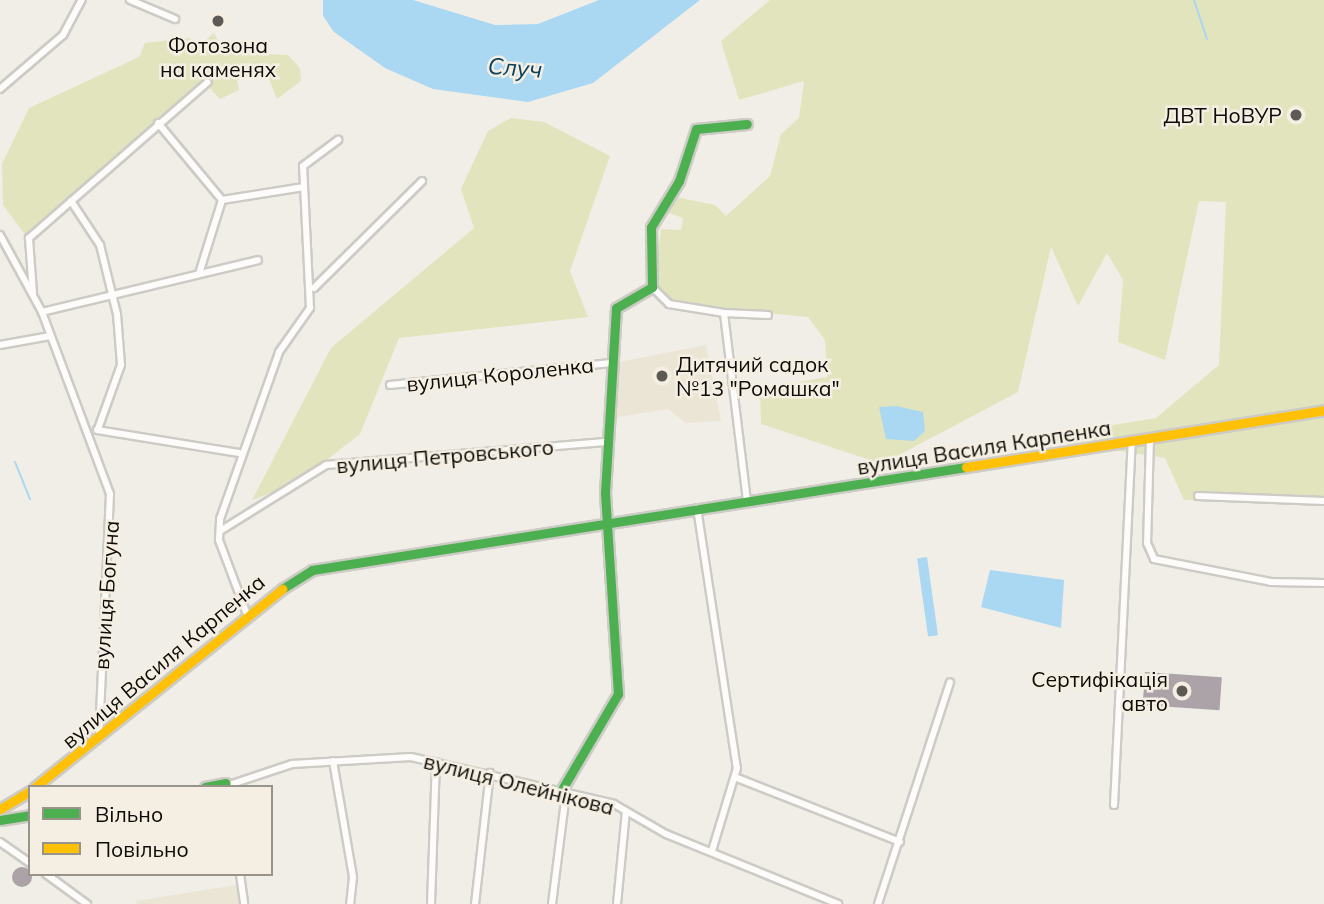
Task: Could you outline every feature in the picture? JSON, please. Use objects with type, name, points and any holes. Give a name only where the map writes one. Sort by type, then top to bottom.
[{"type":"street","points":[[0,89],[63,35],[82,0]]},
{"type":"street","points":[[130,0],[175,19]]},
{"type":"street","points":[[34,298],[29,238],[208,82]]},
{"type":"street","points":[[158,123],[222,200]]},
{"type":"street","points":[[747,124],[696,129],[691,137],[679,181],[651,227],[652,287],[669,304],[724,313],[768,315]]},
{"type":"street","points":[[246,612],[220,531],[239,453],[279,352],[310,308],[314,288],[303,166],[338,139]]},
{"type":"street","points":[[314,288],[422,181]]},
{"type":"street","points":[[222,200],[304,187]]},
{"type":"street","points":[[199,274],[222,200]]},
{"type":"street","points":[[71,201],[91,225],[114,293],[121,365],[98,429],[90,436]]},
{"type":"street","name":"вулиця Богуна","points":[[0,235],[42,312],[90,436],[113,517],[99,738]]},
{"type":"street","points":[[42,312],[258,260]]},
{"type":"street","points":[[552,904],[564,792],[618,694],[606,522],[605,442],[616,308],[652,287]]},
{"type":"street","points":[[724,313],[747,501]]},
{"type":"street","points":[[0,345],[50,336]]},
{"type":"street","name":"вулиця Короленка","points":[[390,385],[611,363]]},
{"type":"street","points":[[1132,442],[1324,410]]},
{"type":"street","points":[[98,429],[239,453]]},
{"type":"street","points":[[1150,439],[1147,548],[1154,559],[1271,582],[1324,583]]},
{"type":"street","name":"вулиця Петровського","points":[[220,531],[326,466],[605,442]]},
{"type":"street","name":"вулиця Василя Карпенка","points":[[38,785],[99,738],[246,612],[284,584],[329,565],[696,506],[747,501],[1132,442],[1114,805]]},
{"type":"street","points":[[1198,496],[1324,501]]},
{"type":"street","points":[[696,506],[737,778],[712,851]]},
{"type":"street","points":[[878,904],[950,682]]},
{"type":"street","name":"вулиця Олейнікова","points":[[226,785],[282,765],[411,757],[564,792],[626,811],[838,904]]},
{"type":"street","points":[[333,761],[353,877],[350,904]]},
{"type":"street","points":[[431,904],[436,762]]},
{"type":"street","points":[[475,904],[490,774]]},
{"type":"street","points":[[737,778],[900,842]]},
{"type":"street","points":[[0,809],[28,791]]},
{"type":"street","points":[[617,904],[626,811]]},
{"type":"street","points":[[0,820],[28,815]]},
{"type":"street","points":[[0,842],[28,862]]},
{"type":"street","points":[[49,876],[87,904]]},
{"type":"street","points":[[240,876],[244,904]]},
{"type":"shaded area","name":"Дитячий садок №13 \"Ромашка\"","points":[[706,345],[721,421],[686,423],[668,409],[611,418],[614,363]]},
{"type":"shaded area","points":[[236,885],[239,904],[137,904],[136,901]]},
{"type":"green space","points":[[770,0],[1324,0],[1324,499],[1184,500],[1165,458],[1035,438],[1156,418],[1219,365],[1226,202],[1199,201],[1165,360],[1118,342],[1123,280],[1107,253],[1078,306],[1051,247],[1018,392],[882,464],[761,424],[760,389],[827,377],[825,340],[808,317],[676,304],[655,285],[661,229],[681,230],[683,218],[669,213],[676,197],[715,205],[726,216],[770,176],[781,134],[799,118],[804,81],[739,100],[721,41]]},
{"type":"green space","points":[[214,33],[221,47],[239,44],[251,53],[288,55],[300,68],[301,81],[277,99],[268,76],[260,72],[237,80],[239,90],[220,99],[204,82],[27,237],[3,205],[2,164],[29,108],[139,57],[145,43],[188,38],[202,43]]},
{"type":"green space","points":[[511,118],[544,122],[610,156],[570,271],[588,317],[399,338],[360,434],[296,484],[252,500],[331,348],[474,228],[461,189],[488,131]]},
{"type":"water","name":"Случ","points":[[323,0],[413,0],[495,25],[538,24],[599,0],[700,0],[593,83],[528,102],[433,89],[385,68],[334,32],[323,16]]},
{"type":"water","points":[[896,406],[923,412],[925,431],[914,441],[886,439],[879,407]]},
{"type":"water","points":[[927,557],[938,635],[928,637],[917,558]]},
{"type":"water","points":[[990,570],[1064,580],[1061,628],[981,607]]},
{"type":"building","name":"Сертифікація авто","points":[[1145,672],[1222,677],[1220,710],[1143,705]]},
{"type":"building","points":[[18,867],[26,867],[28,876],[32,876],[32,881],[26,887],[18,887],[12,881],[12,873]]},
{"type":"waterway","points":[[1194,0],[1207,39]]},
{"type":"waterway","points":[[15,462],[30,499]]},
{"type":"traffic: fast","points":[[561,791],[618,694],[605,493],[616,308],[652,287],[651,227],[679,181],[696,129],[747,124]]},
{"type":"traffic: fast","points":[[282,589],[312,570],[966,467]]},
{"type":"traffic: fast","points":[[216,785],[226,783]]},
{"type":"traffic: fast","points":[[0,820],[28,815]]},
{"type":"traffic: slow","points":[[966,467],[1324,410]]},
{"type":"traffic: slow","points":[[37,785],[282,589]]},
{"type":"traffic: slow","points":[[0,809],[28,792]]},
{"type":"place","name":"Фотозона на каменях","points":[[218,21]]},
{"type":"place","name":"ДВТ НоВУР","points":[[1296,115]]},
{"type":"place","name":"Дитячий садок №13 \"Ромашка\"","points":[[662,376]]},
{"type":"place","name":"Сертифікація авто","points":[[1182,691]]}]
